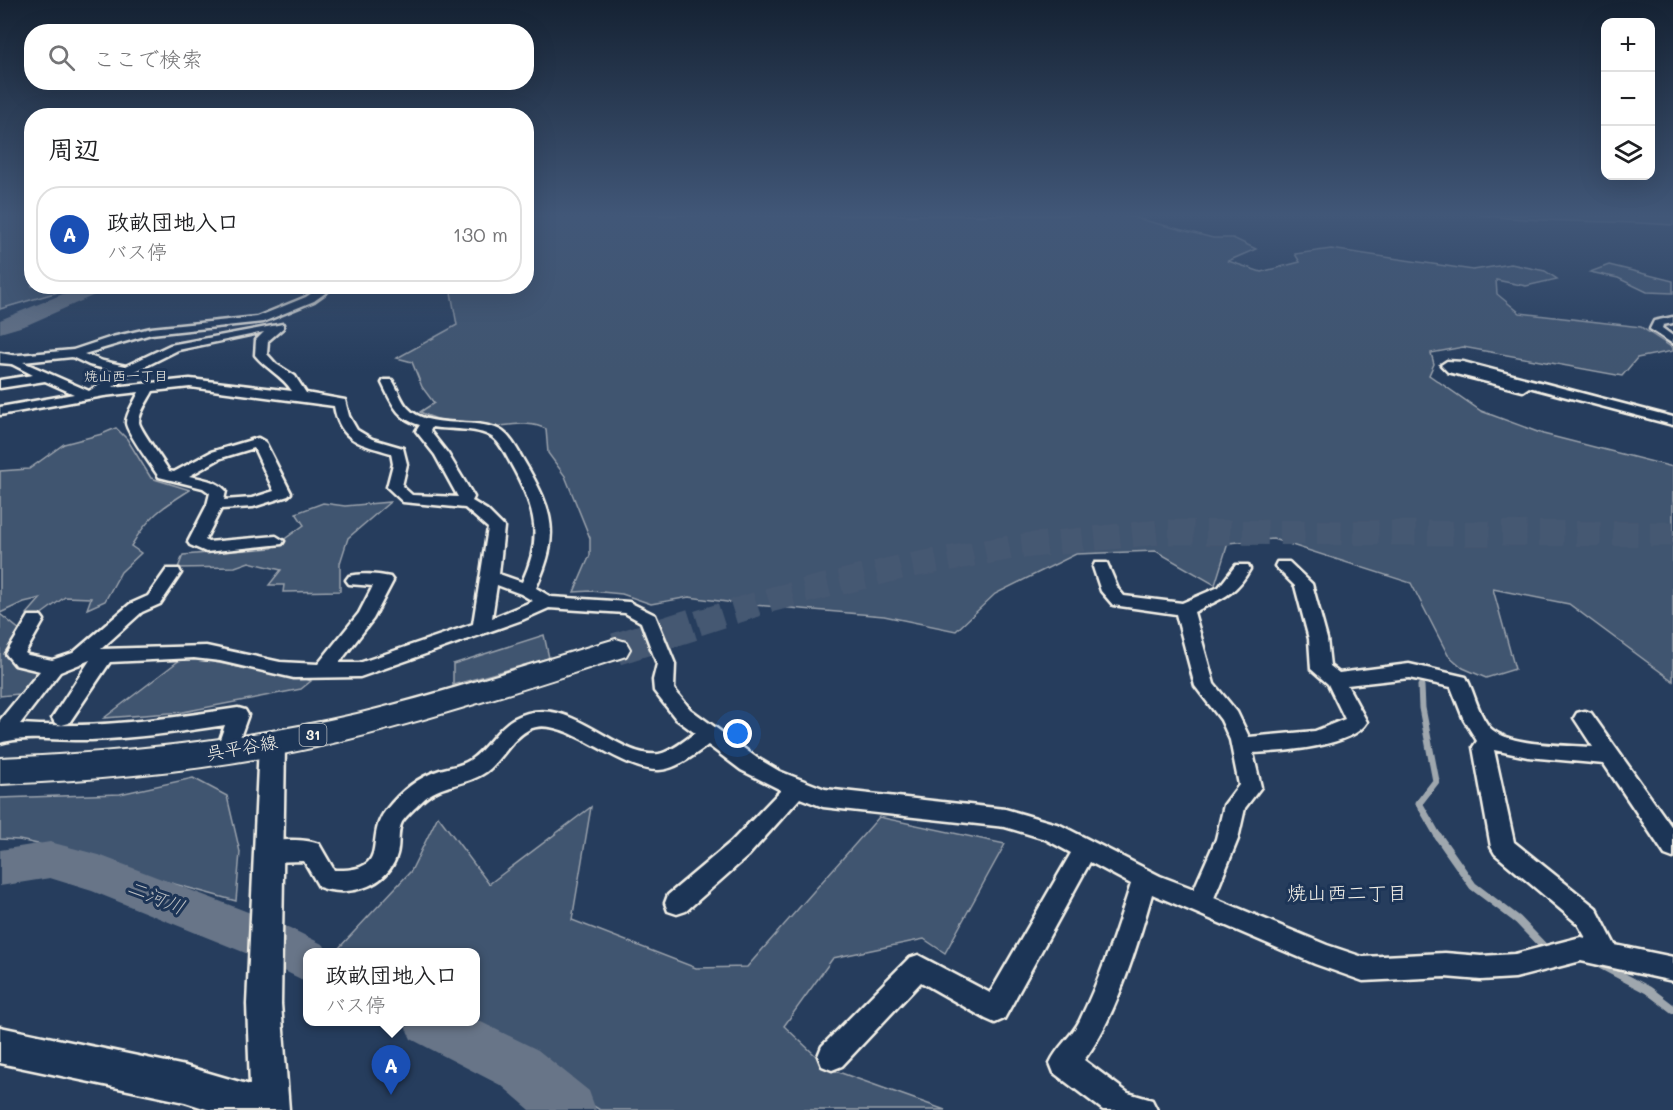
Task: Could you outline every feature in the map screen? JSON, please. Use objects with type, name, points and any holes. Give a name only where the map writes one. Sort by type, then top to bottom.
[{"type":"main road","name":"呉平谷線","points":[[0,771],[62,769],[166,760],[272,744],[357,725],[475,694],[616,649]]},
{"type":"street","points":[[303,398],[291,379],[272,368],[261,355],[262,340],[318,294]]},
{"type":"street","points":[[6,358],[74,353],[116,339],[152,331],[259,320],[310,299]]},
{"type":"street","points":[[1673,320],[1658,323],[1656,329],[1673,341]]},
{"type":"street","points":[[92,394],[128,370],[189,342],[279,326]]},
{"type":"street","points":[[74,353],[97,364],[128,370]]},
{"type":"street","points":[[6,358],[45,377],[92,394]]},
{"type":"street","points":[[1523,387],[1452,369],[1447,365],[1463,366],[1673,421]]},
{"type":"street","points":[[0,384],[45,377]]},
{"type":"street","points":[[388,383],[404,413],[429,422],[479,428],[498,434],[515,458],[540,508],[543,537],[543,547],[527,590]]},
{"type":"street","points":[[0,411],[92,394],[199,384],[340,403],[346,429],[357,439],[398,451],[400,464],[394,487],[408,500],[463,503],[483,513],[496,527],[482,627]]},
{"type":"street","points":[[147,389],[132,421],[134,432],[145,443],[164,474],[208,485],[218,491],[215,505],[196,542],[206,546],[276,541]]},
{"type":"street","points":[[429,422],[423,431],[441,454],[466,497],[463,503]]},
{"type":"street","points":[[177,477],[195,464],[217,453],[258,442],[283,493],[253,502],[215,505]]},
{"type":"street","points":[[1241,745],[1301,743],[1341,732],[1357,722],[1335,680],[1322,669],[1318,639],[1303,584],[1283,566]]},
{"type":"street","points":[[1101,567],[1110,591],[1119,601],[1184,609],[1209,596],[1223,593],[1235,584],[1242,569]]},
{"type":"street","points":[[62,718],[95,655],[130,613],[154,600],[173,573]]},
{"type":"street","points":[[490,577],[527,590],[547,602],[629,608],[649,618],[666,664],[663,680],[664,691],[683,714],[749,764],[796,788],[836,800],[1005,818],[1052,832],[1144,879],[1324,956],[1363,969],[1445,965],[1480,968],[1515,966],[1581,949],[1673,969]]},
{"type":"street","points":[[324,670],[367,615],[384,581],[354,580]]},
{"type":"street","points":[[35,620],[15,654],[22,660],[53,667],[95,655],[204,652],[310,673],[324,670],[360,670],[516,616],[547,602]]},
{"type":"street","points":[[1184,609],[1205,686],[1230,717],[1241,745],[1250,787],[1235,805],[1227,839],[1200,903]]},
{"type":"street","points":[[2,733],[53,667]]},
{"type":"street","points":[[1335,680],[1409,671],[1459,682],[1478,726],[1488,739],[1506,746],[1611,757]]},
{"type":"street","points":[[2,733],[59,735],[238,715],[226,751]]},
{"type":"street","points":[[1584,718],[1673,848]]},
{"type":"street","points":[[268,867],[311,851],[327,880],[355,882],[377,870],[388,849],[391,820],[414,795],[434,781],[480,765],[504,738],[528,721],[545,719],[565,722],[600,741],[646,761],[662,762],[708,735]]},
{"type":"street","points":[[0,1045],[185,1084],[269,1110],[264,1004],[272,744]]},
{"type":"street","points":[[1483,747],[1503,847],[1587,916],[1607,954]]},
{"type":"street","points":[[677,903],[724,865],[766,823],[796,788]]},
{"type":"street","points":[[832,1056],[918,967],[995,1010],[1085,849]]},
{"type":"street","points":[[1142,1110],[1122,1106],[1064,1063],[1087,1034],[1124,947],[1144,879]]},
{"type":"shaded area","points":[[0,267],[24,267],[24,294],[51,294],[0,309]]},
{"type":"shaded area","points":[[534,267],[1245,267],[1261,272],[1281,267],[1451,267],[1473,270],[1493,267],[1525,267],[1545,271],[1557,279],[1526,286],[1496,280],[1497,294],[1520,313],[1641,327],[1673,348],[1673,351],[1637,358],[1622,376],[1463,347],[1431,353],[1434,364],[1429,375],[1481,411],[1543,434],[1673,467],[1673,681],[1569,604],[1493,589],[1515,669],[1486,678],[1463,668],[1448,655],[1411,583],[1273,539],[1228,543],[1215,585],[1156,551],[1076,554],[995,594],[956,631],[884,616],[742,604],[689,597],[651,604],[622,594],[574,592],[590,555],[590,538],[565,476],[548,453],[546,429],[527,424],[466,425],[446,422],[420,412],[434,403],[422,387],[412,362],[397,358],[457,325],[451,294],[534,294]]},
{"type":"shaded area","points":[[1604,267],[1616,267],[1673,281],[1673,293],[1647,292],[1618,278],[1590,272]]},
{"type":"shaded area","points":[[116,428],[127,439],[151,478],[190,490],[163,508],[144,527],[131,546],[141,553],[121,572],[105,601],[87,609],[91,598],[65,597],[36,618],[27,614],[41,598],[24,602],[0,613],[0,471],[29,469],[64,444]]},
{"type":"shaded area","points":[[390,502],[348,538],[340,563],[340,591],[283,592],[284,585],[269,585],[281,570],[249,562],[235,567],[178,568],[183,555],[272,548],[304,525],[296,513],[323,503],[345,506]]},
{"type":"shaded area","points":[[0,614],[21,631],[6,657],[18,665],[46,672],[28,693],[0,696]]},
{"type":"shaded area","points":[[544,635],[549,658],[453,685],[453,664]]},
{"type":"shaded area","points":[[185,656],[243,668],[293,674],[311,681],[301,689],[183,712],[104,718]]},
{"type":"shaded area","points":[[193,778],[227,796],[240,852],[236,901],[160,880],[99,857],[19,840],[0,839],[0,798],[120,794]]},
{"type":"shaded area","points":[[591,807],[572,920],[696,968],[747,967],[879,817],[1005,844],[945,953],[924,939],[833,958],[784,1026],[830,1069],[945,1110],[600,1110],[463,1026],[480,1026],[480,948],[339,948],[411,871],[438,816],[489,884]]},
{"type":"waterway","points":[[0,327],[20,321],[81,294]]},
{"type":"waterway","points":[[1421,686],[1422,708],[1436,781],[1419,803],[1439,838]]},
{"type":"waterway","points":[[1438,836],[1473,886],[1518,920],[1542,945]]},
{"type":"waterway","name":"二河川","points":[[0,868],[50,860],[99,874],[274,943],[303,958]]},
{"type":"waterway","points":[[1597,963],[1648,990],[1673,1009]]},
{"type":"waterway","name":"二河川","points":[[436,1026],[520,1068],[570,1110]]},
{"type":"tunnel","points":[[698,623],[773,599],[902,567],[1014,547],[1159,532],[1673,534]]},
{"type":"tunnel","points":[[616,649],[703,621]]},
{"type":"place","name":"政畝団地入口","points":[[391,1095]]},
{"type":"district","name":"焼山西一丁目","points":[[126,376]]},
{"type":"district","name":"焼山西二丁目","points":[[1347,893]]}]
